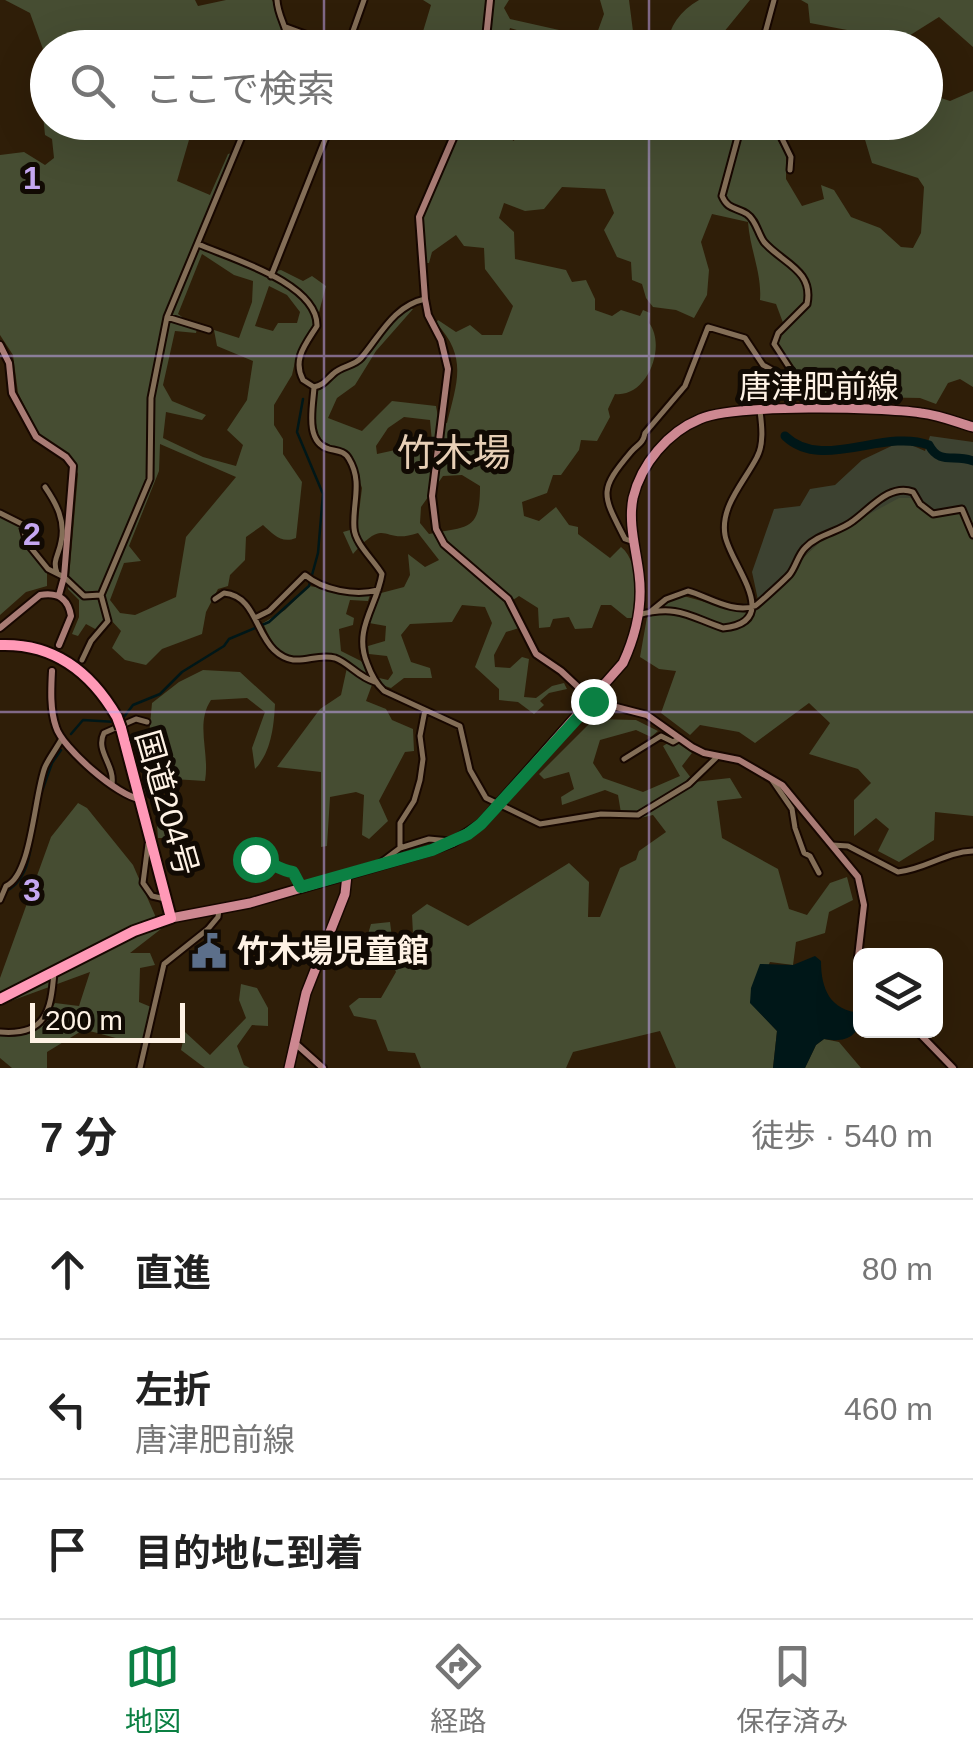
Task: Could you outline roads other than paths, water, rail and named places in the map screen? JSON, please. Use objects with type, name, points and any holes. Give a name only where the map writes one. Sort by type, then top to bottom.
[{"type":"highway","name":"国道204号","points":[[0,645],[28,647],[66,659],[96,686],[119,722],[172,918],[134,930],[0,999]]},
{"type":"main road","name":"唐津肥前線","points":[[172,918],[219,910],[379,866],[453,842],[481,824],[623,663],[634,638],[638,615],[640,580],[631,518],[634,496],[656,451],[676,433],[700,419],[721,413],[811,406],[899,410],[973,427]]},
{"type":"main road","points":[[289,1068],[313,970],[345,894],[346,874]]},
{"type":"street","points":[[277,0],[278,14],[286,30]]},
{"type":"street","points":[[352,30],[364,0]]},
{"type":"street","points":[[488,30],[490,0]]},
{"type":"street","points":[[766,30],[774,0]]},
{"type":"street","points":[[286,27],[294,30]]},
{"type":"street","points":[[82,660],[108,621],[101,595],[150,479],[151,398],[167,317],[241,140]]},
{"type":"street","points":[[271,276],[325,140]]},
{"type":"street","points":[[452,140],[418,217],[424,299],[448,370],[432,496],[436,529],[444,544],[500,589],[536,654],[561,670],[593,701],[648,716],[704,753],[740,760],[772,777],[858,878],[863,890],[859,948]]},
{"type":"street","points":[[737,140],[722,196],[733,210],[752,218],[767,245],[803,275],[808,304],[778,333],[774,344],[811,406]]},
{"type":"street","points":[[783,140],[791,157],[790,170]]},
{"type":"street","points":[[198,244],[293,287],[316,316],[316,326],[302,346],[298,367],[303,380],[314,387],[362,357],[378,333],[398,314],[424,299]]},
{"type":"street","points":[[167,317],[209,330]]},
{"type":"street","points":[[634,542],[626,538],[618,525],[607,498],[608,480],[685,386],[708,327],[745,338],[763,364],[790,380],[811,406]]},
{"type":"street","points":[[0,345],[9,362],[12,393],[36,436],[66,456],[73,466],[59,595]]},
{"type":"street","points":[[314,387],[311,410],[315,437],[322,447],[349,458],[358,486],[354,532],[380,569],[378,590],[361,634],[362,650],[375,682],[384,691],[460,726],[476,782],[486,798],[540,824],[601,814],[638,815],[688,784],[718,756]]},
{"type":"street","points":[[752,606],[750,588],[730,552],[725,523],[739,486],[758,456],[760,411]]},
{"type":"street","points":[[45,486],[60,514],[62,537],[54,562],[60,575]]},
{"type":"street","points":[[638,615],[688,612],[723,628],[740,624],[752,606],[791,573],[805,548],[900,490],[913,492],[933,514],[962,509],[973,535]]},
{"type":"street","points":[[0,513],[22,524],[26,543],[48,569],[84,596],[101,595]]},
{"type":"street","points":[[256,620],[309,578],[322,587],[364,593],[378,590]]},
{"type":"street","points":[[650,612],[666,599],[688,591],[716,602],[752,606]]},
{"type":"street","points":[[215,599],[224,593],[238,597],[280,655],[300,662],[334,658],[355,674],[375,682]]},
{"type":"street","points":[[0,628],[40,595],[59,595],[71,616],[59,646]]},
{"type":"street","points":[[52,670],[52,714],[61,740],[112,784],[140,799]]},
{"type":"street","points":[[400,848],[400,823],[414,801],[420,780],[420,736],[425,710]]},
{"type":"street","points":[[112,784],[114,774],[100,738],[136,719],[147,722]]},
{"type":"street","points":[[624,759],[661,736],[673,742],[680,738]]},
{"type":"street","points":[[3,894],[14,882],[26,857],[46,764],[61,740]]},
{"type":"street","points":[[772,777],[792,809],[804,853],[810,856],[819,874]]},
{"type":"street","points":[[379,866],[383,858],[400,848],[446,838],[453,842]]},
{"type":"street","points":[[153,842],[148,844],[143,883],[152,896],[168,900]]},
{"type":"street","points":[[832,845],[848,846],[898,872],[925,866],[955,851],[973,851]]},
{"type":"street","points":[[255,859],[293,872],[301,887]]},
{"type":"street","points":[[140,1068],[164,964],[208,929],[218,918],[219,910]]},
{"type":"street","points":[[0,1032],[26,1032],[42,1020],[52,996],[54,972]]},
{"type":"street","points":[[924,1038],[953,1068]]},
{"type":"street","points":[[295,1043],[322,1068]]},
{"type":"waterway","points":[[123,718],[133,705],[160,694],[182,672],[229,639],[269,622],[309,586],[318,553],[323,494],[297,432],[303,399]]},
{"type":"waterway","points":[[785,436],[800,446],[817,450],[911,441],[929,445],[943,457],[973,461]]},
{"type":"waterway","points":[[71,734],[83,720],[116,722]]},
{"type":"waterway","points":[[41,794],[61,750]]},
{"type":"waterway","points":[[4,892],[21,878],[32,841]]},
{"type":"place","name":"竹木場児童館","points":[[209,951]]},
{"type":"district","name":"竹木場","points":[[454,453]]}]
